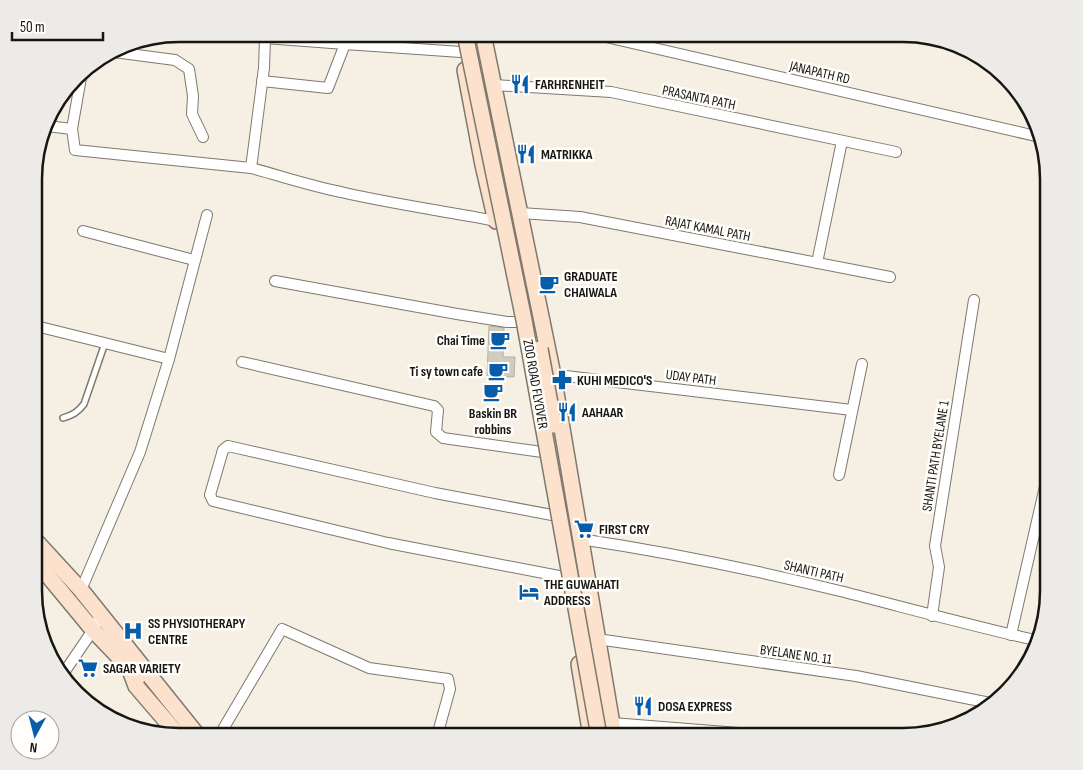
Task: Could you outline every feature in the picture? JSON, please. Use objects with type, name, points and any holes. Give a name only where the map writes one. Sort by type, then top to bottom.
[{"type":"main road","points":[[460,43],[484,165],[519,322],[590,728]]},
{"type":"main road","name":"ZOO ROAD FLYOVER","points":[[468,43],[524,320],[597,728]]},
{"type":"main road","name":"ZOO ROAD FLYOVER","points":[[478,43],[548,390],[610,728]]},
{"type":"main road","points":[[486,43],[553,375],[610,728]]},
{"type":"main road","points":[[43,549],[81,590],[132,664],[190,727]]},
{"type":"main road","points":[[43,570],[93,630],[132,664],[154,670],[202,727]]},
{"type":"main road","points":[[132,664],[136,686],[171,727]]},
{"type":"main road","points":[[153,688],[181,727]]},
{"type":"street","points":[[251,168],[265,43]]},
{"type":"street","points":[[332,43],[462,52]]},
{"type":"street","name":"JANAPATH RD","points":[[632,43],[1033,135]]},
{"type":"street","points":[[262,81],[328,88],[345,44]]},
{"type":"street","points":[[127,54],[175,60],[189,69],[193,96],[192,114],[203,137]]},
{"type":"street","points":[[80,85],[72,129],[75,150],[251,168],[339,192],[496,221]]},
{"type":"street","name":"PRASANTA PATH","points":[[494,85],[611,92],[896,152]]},
{"type":"street","points":[[53,127],[72,129]]},
{"type":"street","points":[[817,263],[842,141]]},
{"type":"street","name":"RAJAT KAMAL PATH","points":[[520,213],[580,217],[890,277]]},
{"type":"street","points":[[81,590],[140,452],[169,359],[207,215]]},
{"type":"street","points":[[83,231],[194,260]]},
{"type":"street","points":[[274,281],[456,314],[507,322],[519,322]]},
{"type":"street","name":"SHANTI PATH BYELANE 1","points":[[932,616],[939,567],[935,546],[974,300]]},
{"type":"street","points":[[43,328],[169,359]]},
{"type":"street","points":[[242,362],[434,406],[438,410],[436,432],[443,438],[542,452]]},
{"type":"street","points":[[838,475],[862,364]]},
{"type":"street","name":"UDAY PATH","points":[[528,372],[852,410]]},
{"type":"street","points":[[552,515],[435,493],[228,446],[223,450],[210,496],[213,501],[388,543],[564,577]]},
{"type":"street","points":[[1011,635],[1040,508]]},
{"type":"street","name":"SHANTI PATH","points":[[580,539],[657,550],[840,591],[932,616],[1031,639]]},
{"type":"street","points":[[67,668],[93,630],[100,616]]},
{"type":"street","points":[[224,727],[282,629],[369,668],[448,679],[450,689],[439,727]]},
{"type":"street","name":"BYELANE NO. 11","points":[[597,639],[856,676],[983,702]]},
{"type":"lane","points":[[63,418],[71,416],[84,404],[105,343]]},
{"type":"building","points":[[489,326],[504,328],[503,357],[515,357],[514,377],[487,376]]},
{"type":"place","name":"FARHRENHEIT","points":[[520,84]]},
{"type":"place","name":"MATRIKKA","points":[[526,154]]},
{"type":"place","name":"GRADUATE CHAIWALA","points":[[549,284]]},
{"type":"place","name":"Chai Time","points":[[500,340]]},
{"type":"place","name":"Ti sy town cafe","points":[[498,371]]},
{"type":"place","name":"KUHI MEDICO'S","points":[[562,380]]},
{"type":"place","name":"Baskin BR robbins","points":[[493,392]]},
{"type":"place","name":"AAHAAR","points":[[567,412]]},
{"type":"place","name":"FIRST CRY","points":[[584,529]]},
{"type":"place","name":"THE GUWAHATI ADDRESS","points":[[529,592]]},
{"type":"place","name":"SS PHYSIOTHERAPY CENTRE","points":[[133,631]]},
{"type":"place","name":"SAGAR VARIETY","points":[[88,668]]},
{"type":"place","name":"DOSA EXPRESS","points":[[643,706]]}]
